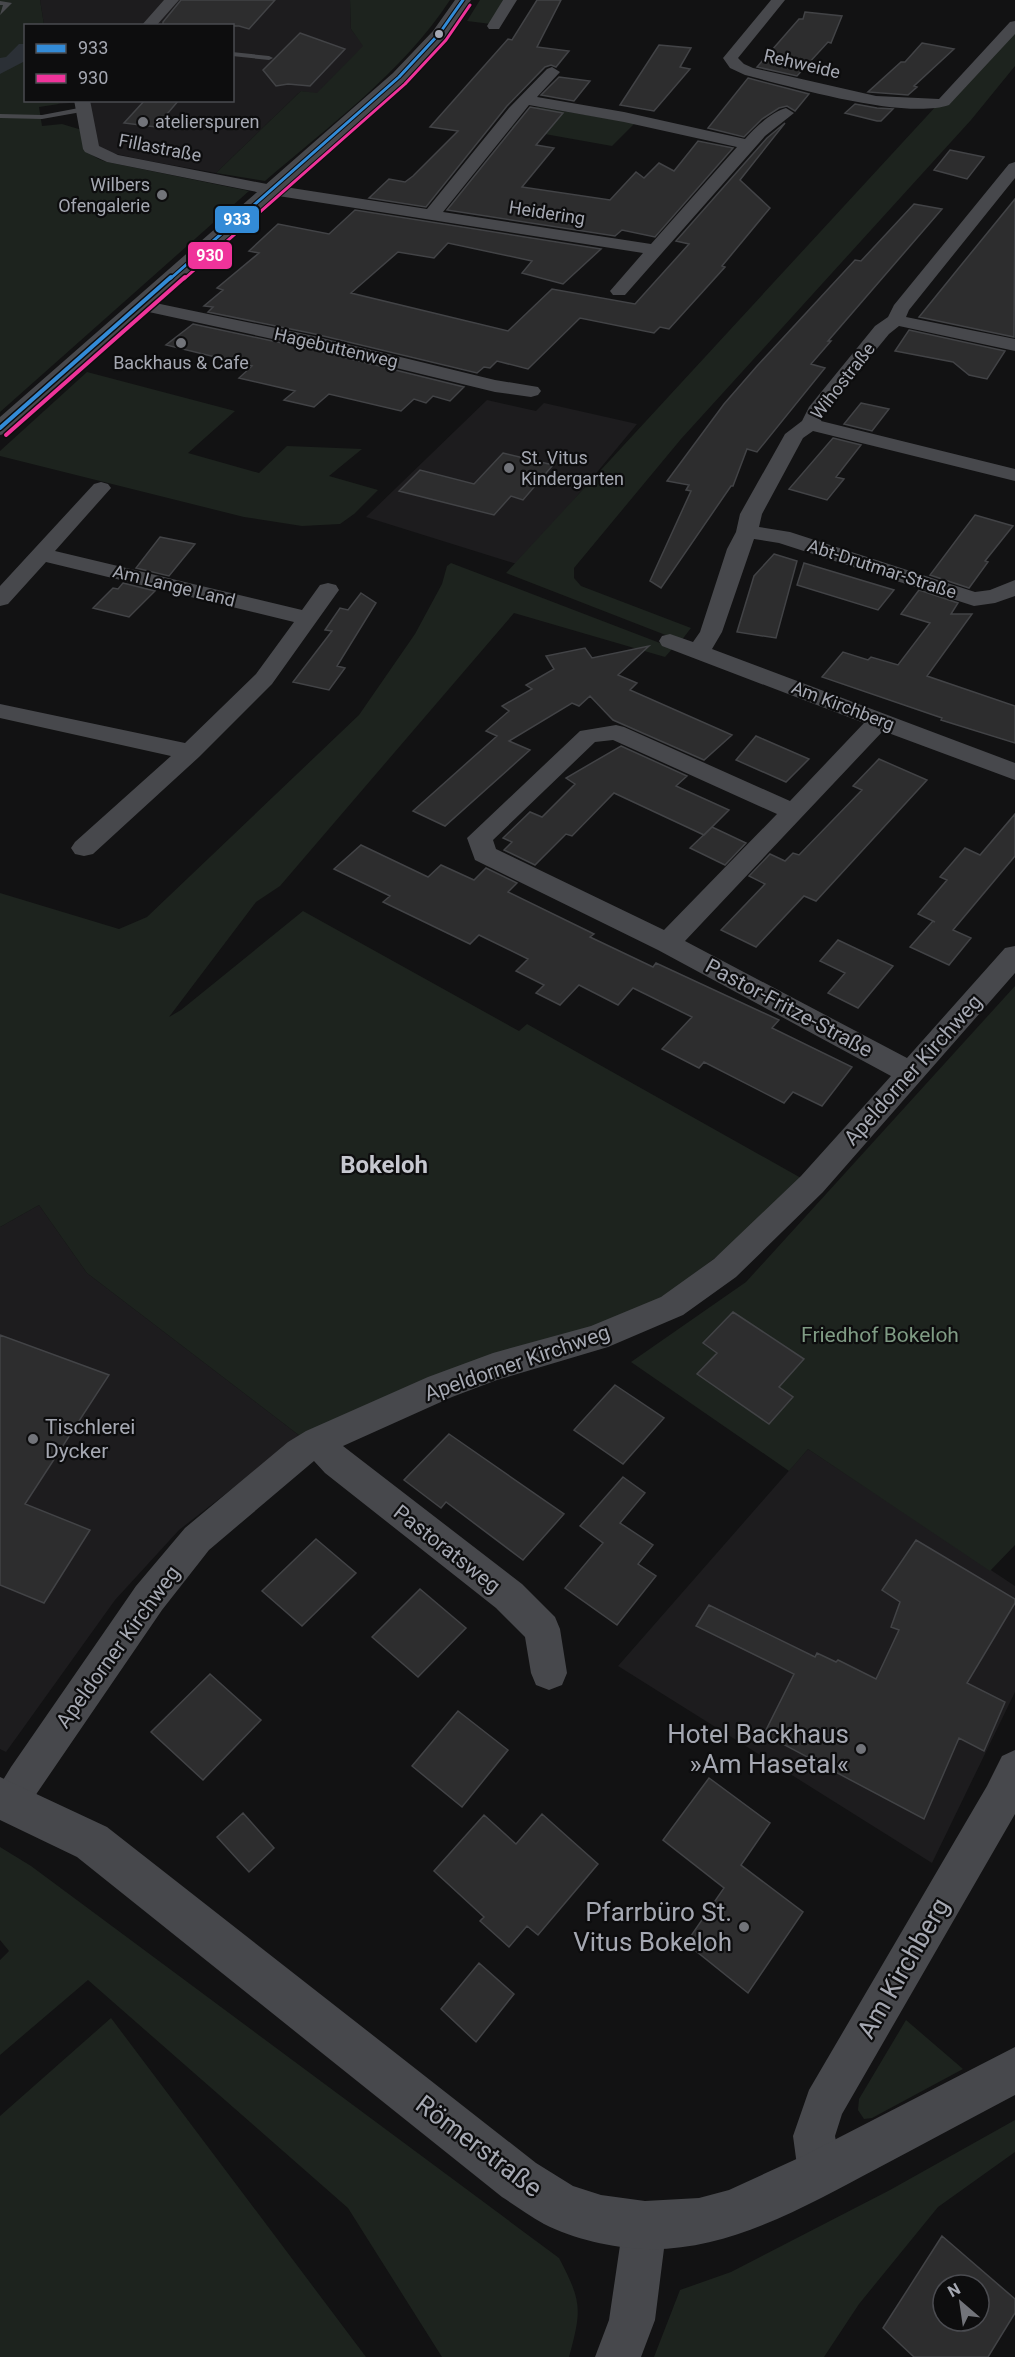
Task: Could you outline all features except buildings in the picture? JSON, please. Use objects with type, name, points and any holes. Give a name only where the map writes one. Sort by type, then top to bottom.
[{"type":"street","points":[[150,24],[172,0]]},
{"type":"street","points":[[0,428],[399,77],[439,34],[463,0]]},
{"type":"street","points":[[494,26],[510,0]]},
{"type":"street","name":"Rehweide","points":[[778,0],[730,58],[732,64],[739,69],[876,101],[925,105],[944,102],[1015,25]]},
{"type":"street","points":[[430,215],[515,111],[528,100],[552,72]]},
{"type":"street","points":[[528,100],[624,117],[748,145]]},
{"type":"street","name":"Fillastraße","points":[[83,105],[91,149],[100,155],[272,190]]},
{"type":"street","points":[[619,291],[759,133],[786,113]]},
{"type":"street","name":"Wihostraße","points":[[699,651],[711,632],[738,549],[747,532],[751,514],[795,434],[810,424],[816,411],[875,339],[896,320],[900,309],[1015,167]]},
{"type":"street","name":"Heidering","points":[[272,190],[657,250]]},
{"type":"street","name":"Hagebuttenweg","points":[[141,305],[314,342],[495,386],[531,391]]},
{"type":"street","points":[[896,320],[1015,345]]},
{"type":"street","points":[[810,424],[1015,475]]},
{"type":"street","points":[[0,599],[101,488]]},
{"type":"street","name":"Abt-Drutmar-Straße","points":[[747,532],[782,537],[974,599],[991,598],[1015,587]]},
{"type":"street","name":"Am Lange Land","points":[[41,554],[307,618]]},
{"type":"street","points":[[84,848],[190,752],[264,679],[328,590]]},
{"type":"street","name":"Am Kirchberg","points":[[670,641],[1015,772]]},
{"type":"street","points":[[0,711],[190,752]]},
{"type":"street","points":[[667,943],[879,721]]},
{"type":"street","name":"Pastor-Fritze-Straße","points":[[794,812],[616,732],[588,736],[480,838],[484,854],[667,943],[910,1073]]},
{"type":"street","name":"Apeldorner Kirchweg","points":[[5,1801],[24,1780],[149,1598],[197,1539],[300,1452],[318,1441],[440,1387],[494,1367],[597,1338],[672,1306],[725,1268],[804,1192],[1015,956]]},
{"type":"street","name":"Pastoratsweg","points":[[318,1441],[337,1463],[508,1596],[542,1629],[549,1673]]},
{"type":"street","name":"Am Kirchberg","points":[[820,2173],[814,2136],[824,2105],[1001,1800],[1015,1769]]},
{"type":"street","name":"Römerstraße","points":[[5,1801],[92,1842],[519,2180],[562,2206],[601,2219],[645,2225],[699,2222],[732,2213],[820,2173],[1015,2070]]},
{"type":"street","points":[[618,2357],[632,2320],[645,2225]]},
{"type":"lane","points":[[0,3],[8,3],[0,13]]},
{"type":"lane","points":[[234,54],[269,58]]},
{"type":"lane","points":[[0,116],[27,119],[56,117],[83,105]]},
{"type":"shaded area","points":[[40,0],[350,0],[351,29],[364,46],[317,94],[301,91],[216,173],[112,153],[96,146],[90,102],[234,102],[234,24],[44,24]]},
{"type":"shaded area","points":[[19,44],[24,44],[24,62],[0,74],[0,58],[6,57]]},
{"type":"shaded area","name":"St. Vitus Kindergarten","points":[[487,400],[536,411],[544,403],[637,424],[520,565],[366,517]]},
{"type":"shaded area","points":[[39,1205],[87,1273],[300,1436],[179,1530],[115,1600],[6,1752],[0,1749],[0,1227]]},
{"type":"shaded area","points":[[808,1449],[1015,1586],[1015,1692],[932,1863],[618,1666]]},
{"type":"green space","points":[[0,0],[40,0],[44,24],[24,24],[24,102],[58,102],[59,104],[39,107],[42,126],[62,124],[82,130],[88,151],[107,162],[249,191],[0,412]]},
{"type":"green space","points":[[350,0],[450,0],[431,26],[388,75],[265,181],[216,173],[301,91],[317,93],[363,46],[351,29]]},
{"type":"green space","points":[[480,0],[503,0],[491,24],[467,21]]},
{"type":"green space","points":[[1015,25],[1015,66],[971,120],[681,439],[574,568],[574,578],[581,586],[691,628],[681,641],[506,573],[938,104]]},
{"type":"green space","points":[[538,107],[635,123],[612,146],[511,128],[531,108]]},
{"type":"green space","points":[[87,372],[235,411],[188,453],[259,473],[287,446],[362,449],[329,476],[378,490],[354,514],[340,524],[302,526],[244,517],[0,456],[0,451]]},
{"type":"green space","points":[[451,563],[673,648],[665,657],[514,613],[280,886],[256,902],[169,1017],[181,1010],[303,911],[519,1031],[527,1024],[801,1178],[723,1252],[663,1297],[593,1327],[300,1436],[87,1273],[39,1205],[0,1227],[0,893],[119,929],[147,917],[359,715],[415,634],[442,584],[447,566]]},
{"type":"green space","name":"Friedhof Bokeloh","points":[[1015,986],[1015,1545],[990,1571],[808,1449],[789,1471],[631,1362],[746,1282]]},
{"type":"green space","points":[[0,1847],[31,1866],[559,2258],[572,2285],[578,2306],[569,2357],[442,2357],[348,2208],[88,1980],[0,2055],[0,1960],[9,1951],[0,1940]]},
{"type":"green space","points":[[111,2018],[366,2357],[0,2357],[0,2116]]},
{"type":"green space","points":[[906,2020],[963,2069],[872,2118],[864,2119],[858,2110],[859,2099]]},
{"type":"green space","points":[[1015,2120],[1015,2152],[938,2207],[859,2304],[824,2357],[654,2357],[680,2290],[731,2272],[890,2190]]},
{"type":"transit line","name":"933","points":[[0,428],[399,77],[439,34],[463,0]]},
{"type":"transit line","name":"930","points":[[6,435],[405,84],[446,40],[470,5]]},
{"type":"place","name":"atelierspuren","points":[[143,122]]},
{"type":"place","name":"Wilbers Ofengalerie","points":[[162,195]]},
{"type":"place","name":"Backhaus & Cafe","points":[[181,343]]},
{"type":"place","name":"St. Vitus Kindergarten","points":[[509,468]]},
{"type":"place","name":"Tischlerei Dycker","points":[[33,1439]]},
{"type":"place","name":"Hotel Backhaus »Am Hasetal«","points":[[861,1749]]},
{"type":"place","name":"Pfarrbüro St. Vitus Bokeloh","points":[[744,1927]]},
{"type":"district","name":"Bokeloh","points":[[384,1165]]}]
